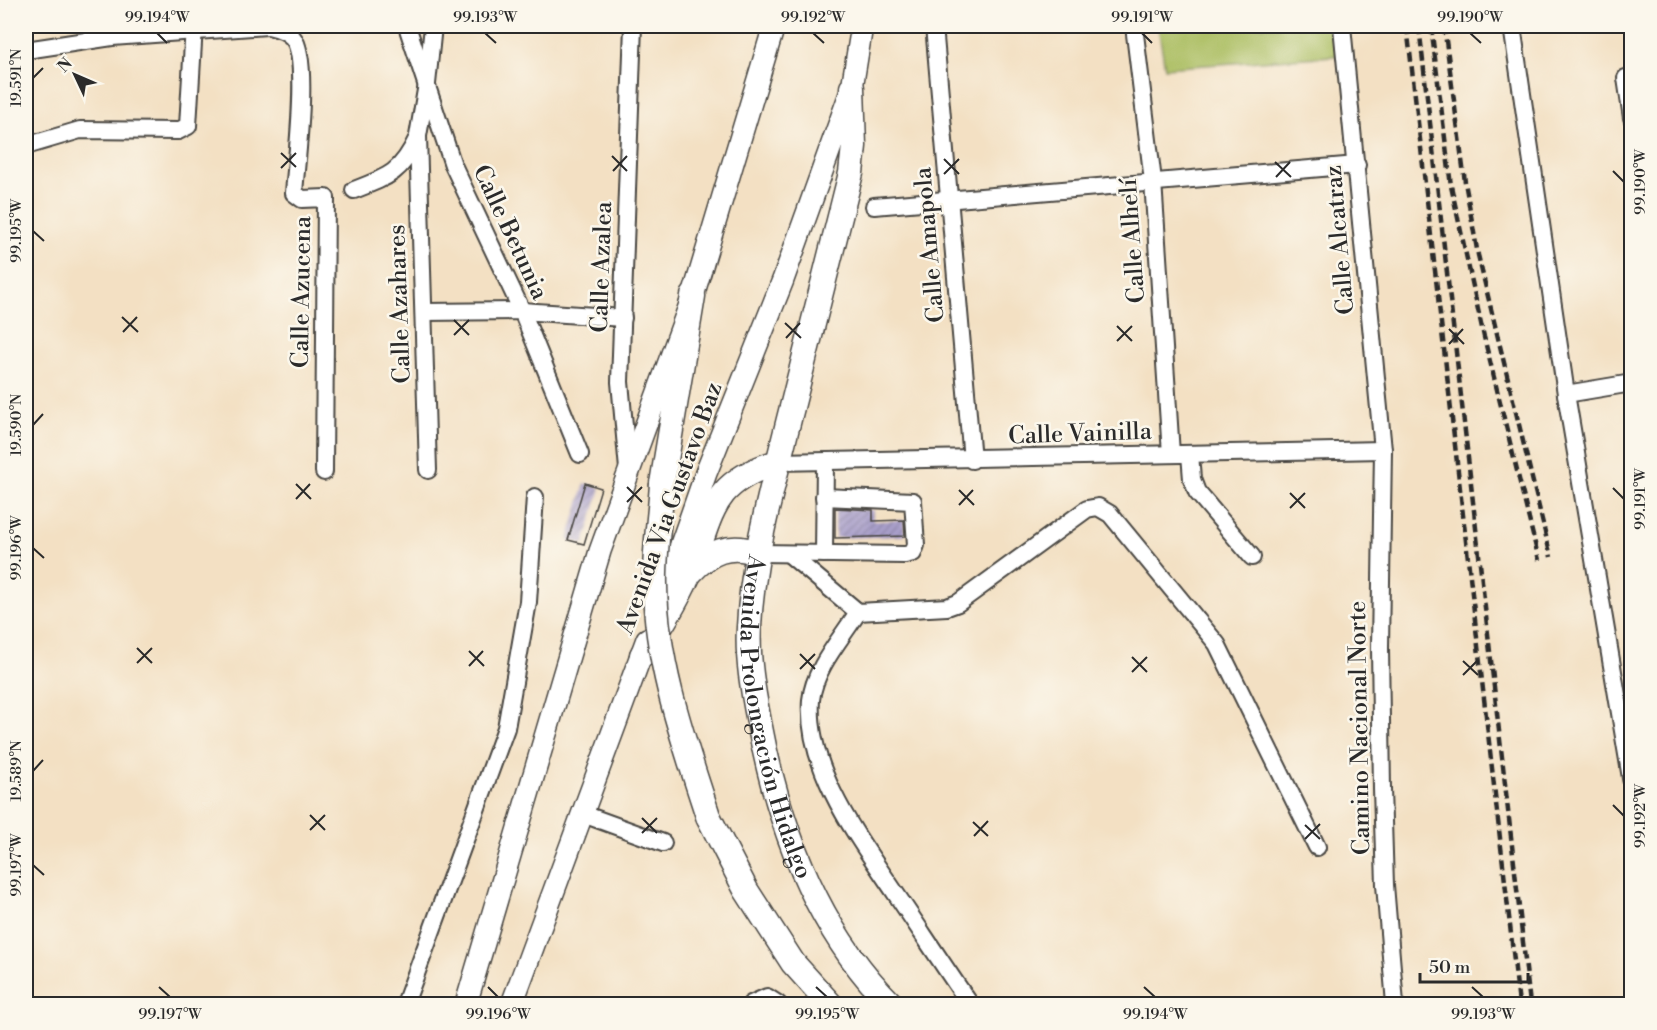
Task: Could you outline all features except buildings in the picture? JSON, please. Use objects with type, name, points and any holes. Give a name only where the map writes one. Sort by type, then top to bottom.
[{"type":"highway","name":"Avenida Prolongación Hidalgo","points":[[852,88],[854,146],[851,173],[778,462],[759,553],[749,628],[753,692],[768,769],[795,856],[834,932],[878,992],[891,1005]]},
{"type":"highway","points":[[693,296],[662,484],[655,585],[663,651],[676,716],[708,816],[746,890],[793,963],[830,1005]]},
{"type":"highway","points":[[642,654],[667,618],[688,575],[718,499],[740,477],[778,462]]},
{"type":"highway","points":[[688,575],[709,554],[720,550],[738,548],[759,553]]},
{"type":"main road","name":"Avenida Via Gustavo Baz","points":[[466,1005],[600,551],[693,296],[774,26]]},
{"type":"main road","name":"Avenida Via Gustavo Baz","points":[[512,1005],[642,654],[706,473],[783,280],[852,88],[862,26]]},
{"type":"street","points":[[26,50],[112,37],[194,29],[267,26]]},
{"type":"street","name":"Calle Azucena","points":[[267,26],[280,28],[292,37],[302,62],[294,193],[302,199],[326,198],[324,472]]},
{"type":"street","name":"Calle Betunia","points":[[407,26],[453,165],[522,311],[580,454]]},
{"type":"street","name":"Calle Azahares","points":[[428,470],[418,136],[427,84],[433,26]]},
{"type":"street","name":"Calle Azalea","points":[[628,473],[620,382],[633,26]]},
{"type":"street","name":"Calle Amapola","points":[[934,26],[972,460]]},
{"type":"street","name":"Calle Alhelí","points":[[1134,26],[1153,181],[1171,454]]},
{"type":"street","name":"Calle Alcatraz","points":[[1342,26],[1383,450]]},
{"type":"street","points":[[1512,26],[1566,394],[1632,784]]},
{"type":"street","points":[[26,146],[80,130],[178,131],[188,126],[194,29]]},
{"type":"street","points":[[1626,78],[1632,118]]},
{"type":"street","name":"Calle Azahares","points":[[354,190],[383,179],[402,166],[418,136]]},
{"type":"street","points":[[874,206],[1357,165]]},
{"type":"street","points":[[424,312],[522,311],[624,318]]},
{"type":"street","points":[[1566,394],[1632,383]]},
{"type":"street","name":"Calle Vainilla","points":[[778,462],[972,460],[1383,450]]},
{"type":"street","name":"Camino Nacional Norte","points":[[1383,450],[1380,648],[1383,800],[1385,885],[1395,1005]]},
{"type":"street","points":[[1190,454],[1192,479],[1197,492],[1252,557]]},
{"type":"street","points":[[824,554],[825,462]]},
{"type":"street","points":[[405,1005],[506,728],[528,602],[535,497]]},
{"type":"street","points":[[759,553],[905,555],[913,553],[916,545],[913,501],[824,497]]},
{"type":"street","points":[[789,554],[858,612],[947,607],[958,603],[1087,509],[1098,507],[1110,514],[1217,644],[1317,847]]},
{"type":"street","points":[[858,612],[816,678],[811,701],[814,733],[821,762],[837,805],[970,1005]]},
{"type":"street","points":[[583,814],[663,843]]},
{"type":"street","points":[[751,1005],[767,997],[778,1005]]},
{"type":"green space","points":[[1158,26],[1342,26],[1346,55],[1165,68]]},
{"type":"railway","points":[[1407,26],[1519,1004]]},
{"type":"railway","points":[[1419,26],[1530,1004]]},
{"type":"railway","points":[[1431,26],[1451,186],[1484,337],[1539,560]]},
{"type":"railway","points":[[1444,26],[1465,182],[1478,255],[1551,557]]}]
